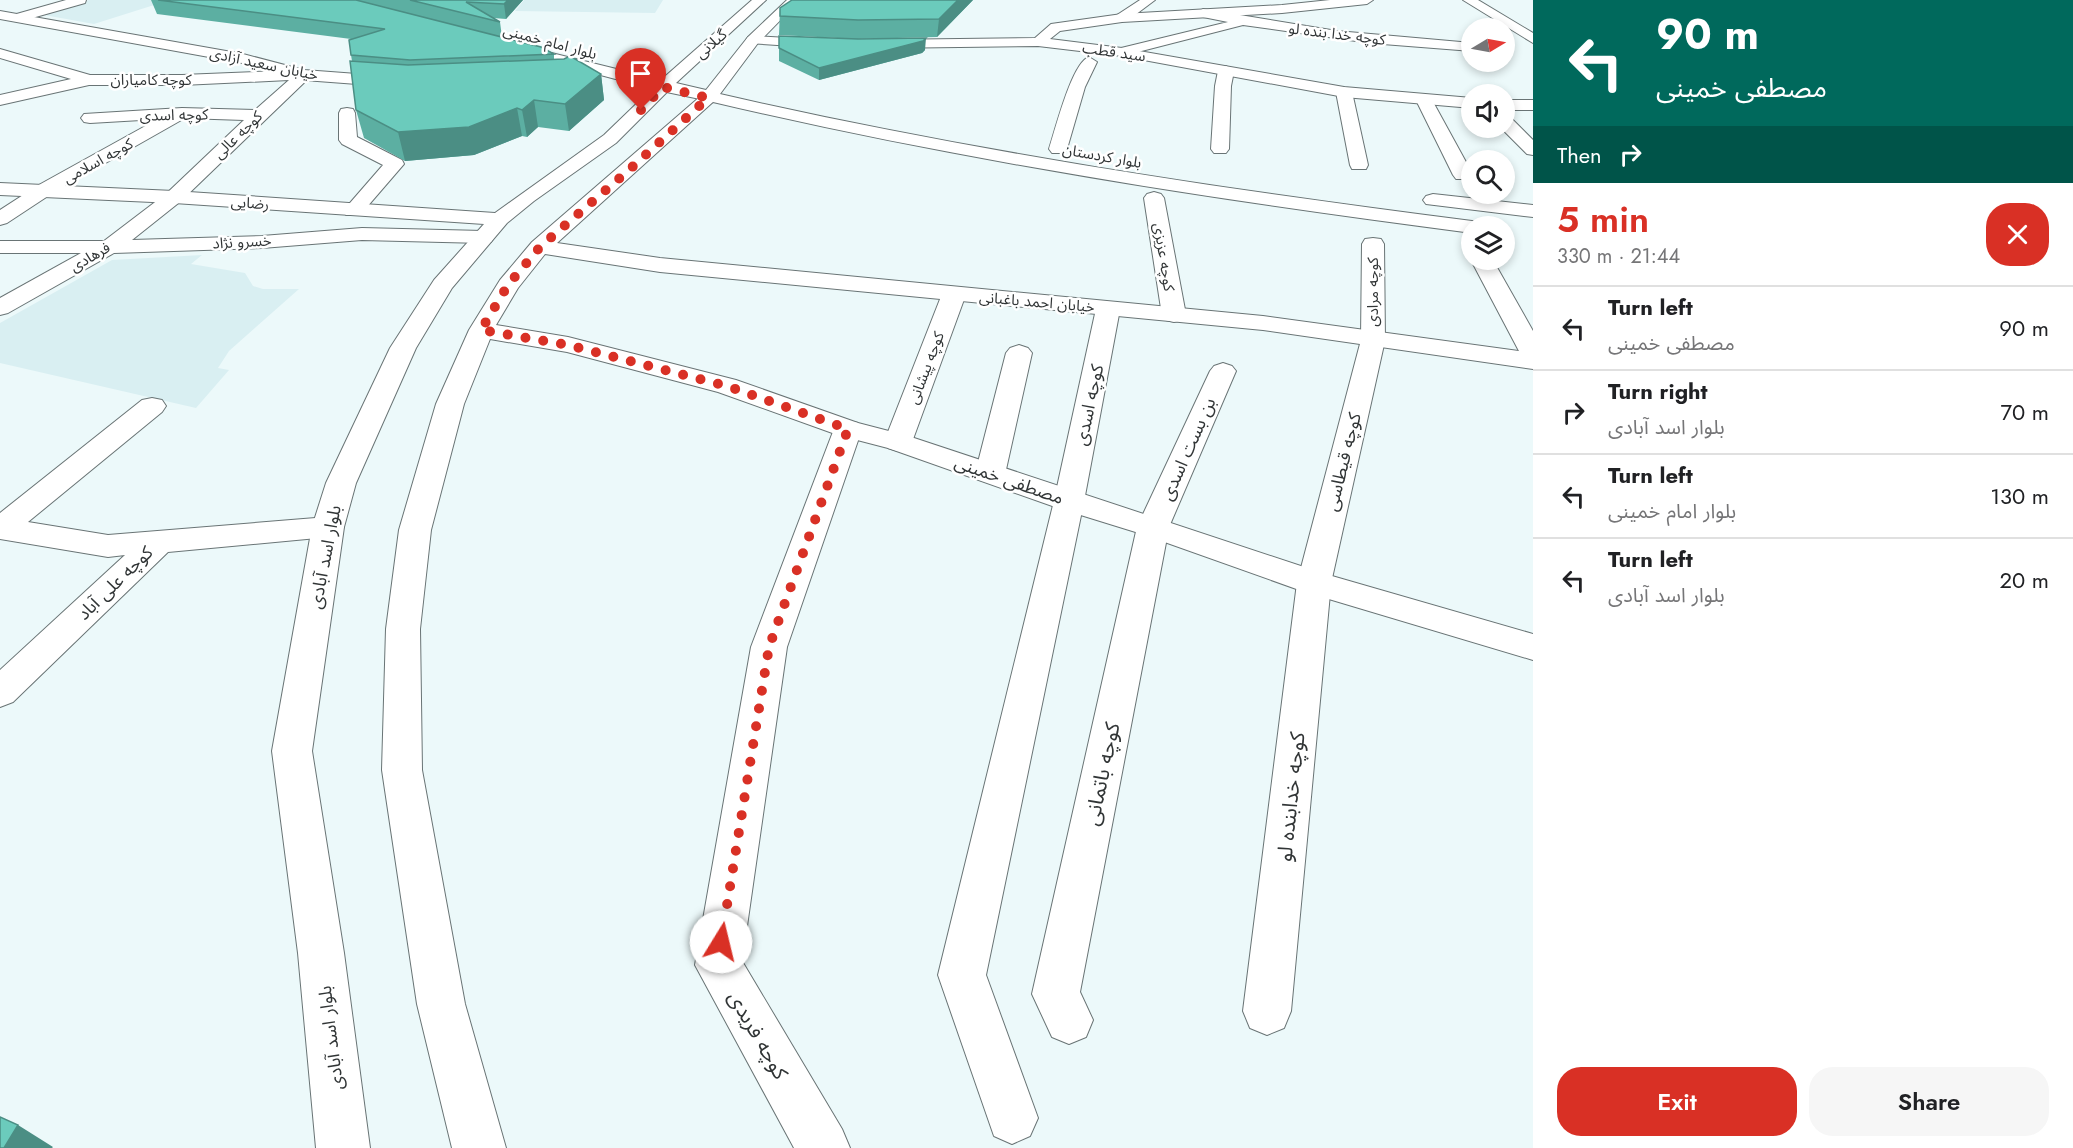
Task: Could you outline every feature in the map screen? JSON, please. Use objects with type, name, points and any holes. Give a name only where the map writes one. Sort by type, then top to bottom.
[{"type":"street","points":[[19,25],[80,0]]},
{"type":"street","name":"گیلانی","points":[[669,81],[760,0]]},
{"type":"street","name":"گیلانی","points":[[708,98],[721,83],[735,60],[794,0]]},
{"type":"street","points":[[1122,18],[1149,0]]},
{"type":"street","points":[[1038,42],[1056,27],[1122,18],[1282,9],[1367,0]]},
{"type":"street","points":[[1469,0],[1530,46]]},
{"type":"street","points":[[1122,52],[1246,21],[1282,9]]},
{"type":"street","name":"کوچه خدا بنده لو","points":[[1203,13],[1312,32],[1461,46]]},
{"type":"street","name":"خیابان سعید آزادی","points":[[0,15],[19,25],[48,23],[243,59],[304,75],[414,83]]},
{"type":"street","points":[[1297,42],[1312,32]]},
{"type":"street","name":"بلوار امام خمینی","points":[[516,33],[669,81],[708,98]]},
{"type":"street","points":[[753,40],[835,44]]},
{"type":"street","name":"بلوار امام خمینی","points":[[493,42],[669,81]]},
{"type":"street","name":"سید قطب","points":[[867,45],[1038,42],[1122,52],[1344,92],[1461,103]]},
{"type":"street","points":[[0,53],[88,80]]},
{"type":"street","points":[[1058,148],[1077,87],[1089,62]]},
{"type":"street","points":[[1220,149],[1223,86],[1226,71]]},
{"type":"street","name":"کوچه کامیاران","points":[[0,100],[88,80],[182,80],[304,75]]},
{"type":"street","name":"کوچه عالی","points":[[174,197],[258,115],[304,75]]},
{"type":"street","points":[[669,81],[721,83],[882,115]]},
{"type":"street","name":"بلوار اسد آبادی","points":[[343,1148],[321,952],[292,751],[328,527],[345,474],[403,348],[442,285],[492,228],[527,197],[610,139],[669,81]]},
{"type":"street","points":[[1344,92],[1359,165]]},
{"type":"street","points":[[479,1148],[441,1004],[402,758],[403,629],[415,530],[450,404],[481,330],[508,285],[540,247],[708,98]]},
{"type":"street","name":"بلوار کردستان","points":[[708,98],[1153,183],[1461,225]]},
{"type":"street","points":[[1424,100],[1461,171]]},
{"type":"street","points":[[1515,105],[1533,105]]},
{"type":"street","name":"کوچه اسدی","points":[[90,118],[182,113],[258,115]]},
{"type":"street","name":"کوچه اسلامی","points":[[0,219],[45,190],[182,113]]},
{"type":"street","points":[[347,113],[348,140],[395,164],[352,211]]},
{"type":"street","points":[[1515,132],[1533,150]]},
{"type":"street","name":"بلوار کردستان","points":[[1011,140],[1232,176]]},
{"type":"street","name":"رضایی","points":[[0,189],[174,197],[352,211],[492,228]]},
{"type":"street","name":"فرهادی","points":[[0,308],[109,247],[174,197]]},
{"type":"street","name":"کوچه عزیزی","points":[[1154,198],[1174,315]]},
{"type":"street","points":[[1414,198],[1533,211]]},
{"type":"street","name":"خسرو نژاد","points":[[0,247],[109,247],[262,242],[362,234],[492,228]]},
{"type":"street","name":"کوچه مرادی","points":[[1372,244],[1373,340]]},
{"type":"street","points":[[0,262],[32,246]]},
{"type":"street","name":"خیابان احمد باغبانی","points":[[540,247],[660,265],[1263,323],[1533,361]]},
{"type":"street","points":[[1487,270],[1533,353]]},
{"type":"street","name":"کوچه پیشانی","points":[[898,442],[954,294]]},
{"type":"street","name":"کوچه اسدی","points":[[1012,1118],[962,975],[1069,501],[1108,309]]},
{"type":"street","name":"مصطفی خمینی","points":[[481,330],[568,345],[727,386],[848,429],[898,442],[1069,501],[1153,526],[1314,583],[1533,647]]},
{"type":"street","name":"کوچه قیطاسی","points":[[1314,583],[1373,340]]},
{"type":"street","points":[[990,474],[1019,353]]},
{"type":"street","name":"بن بست اسدی","points":[[1153,526],[1223,371]]},
{"type":"street","points":[[1,528],[152,406]]},
{"type":"street","name":"کوچه فریدی","points":[[823,1148],[718,965],[769,647],[848,429]]},
{"type":"street","name":"کوچه باتمانی","points":[[1069,1020],[1056,994],[1153,526]]},
{"type":"street","name":"کوچه علی آباد","points":[[0,692],[159,542],[328,527]]},
{"type":"street","points":[[1,528],[108,546],[159,542]]},
{"type":"street","name":"کوچه خدابنده لو","points":[[1267,1011],[1314,583]]},
{"type":"shaded area","points":[[89,0],[170,0],[94,24],[44,15]]},
{"type":"shaded area","points":[[524,0],[663,0],[655,13],[515,11]]},
{"type":"shaded area","points":[[202,255],[191,264],[245,273],[253,286],[263,289],[299,289],[229,351],[218,368],[229,370],[196,408],[0,363],[0,323],[112,260]]},
{"type":"building","points":[[158,0],[356,0],[541,47],[554,54],[410,60],[351,55],[349,40],[385,29]]},
{"type":"building","points":[[410,0],[508,0],[504,4],[466,2],[500,22]]},
{"type":"building","points":[[792,0],[958,0],[939,19],[858,20],[780,16],[780,8]]},
{"type":"building","points":[[779,36],[858,39],[926,38],[923,41],[819,68],[779,48]]},
{"type":"building","points":[[570,56],[601,74],[565,104],[534,100],[522,110],[517,108],[469,127],[398,132],[356,110],[350,61],[408,65],[564,59]]},
{"type":"building","points":[[0,1117],[18,1125],[4,1148],[0,1148]]},
{"type":"route","points":[[641,110],[663,87],[708,98],[540,247],[508,285],[481,330],[568,345],[727,386],[848,429],[769,647],[721,942]]}]
